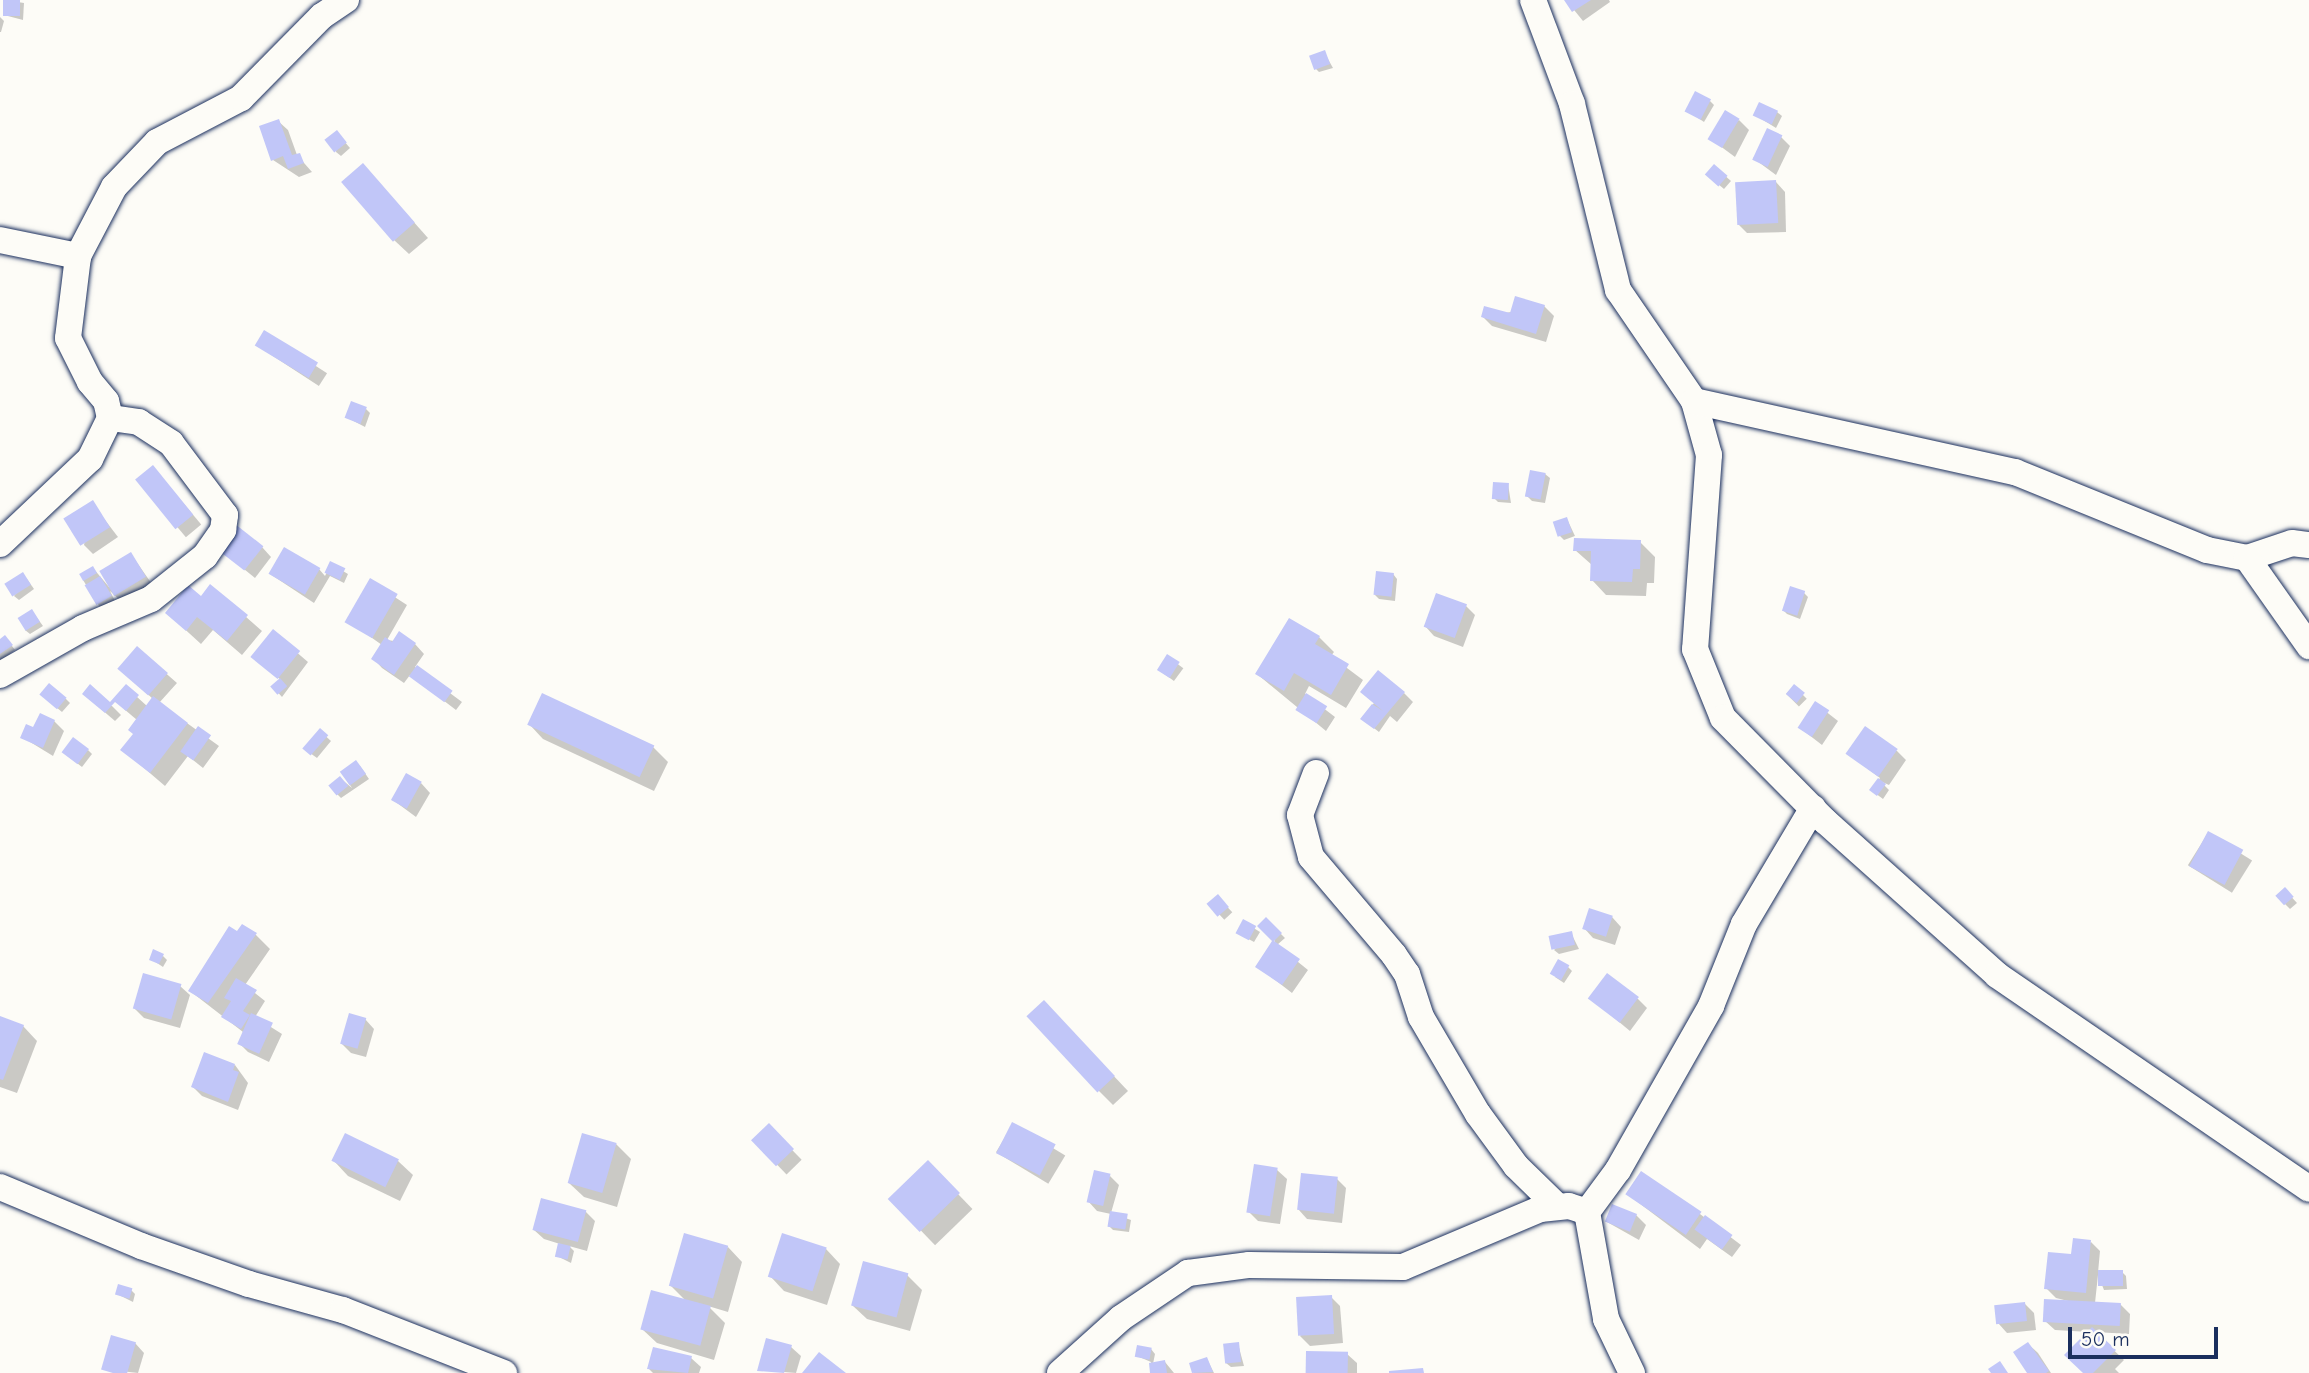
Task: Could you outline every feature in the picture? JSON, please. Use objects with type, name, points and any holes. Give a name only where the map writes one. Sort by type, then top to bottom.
[{"type":"street","points":[[0,544],[90,459],[110,418],[106,401],[90,382],[68,338],[78,256],[114,187],[157,142],[241,98],[321,16],[346,0]]},
{"type":"street","points":[[1532,0],[1572,104],[1618,290],[1694,401],[1709,455],[1695,649],[1723,718],[1813,808],[1997,975],[2309,1189]]},
{"type":"street","points":[[0,240],[78,256]]},
{"type":"street","points":[[1694,401],[2015,472],[2207,550],[2247,558],[2292,543],[2309,545]]},
{"type":"street","points":[[0,675],[83,628],[151,599],[205,556],[223,530],[225,515],[171,443],[139,422],[110,418]]},
{"type":"street","points":[[2247,558],[2309,646]]},
{"type":"street","points":[[1316,773],[1300,815],[1311,857],[1407,974],[1421,1017],[1478,1114],[1516,1166],[1556,1205],[1587,1212]]},
{"type":"street","points":[[1632,1373],[1606,1319],[1587,1212],[1618,1170],[1706,1017],[1744,924],[1813,808]]},
{"type":"street","points":[[0,1187],[141,1246],[249,1284],[344,1310],[504,1373]]},
{"type":"street","points":[[1060,1373],[1121,1318],[1188,1273],[1249,1265],[1403,1267],[1556,1205]]},
{"type":"building","points":[[3,0],[20,0],[20,16],[3,16]]},
{"type":"building","points":[[1564,0],[1591,0],[1572,12]]},
{"type":"building","points":[[1325,50],[1330,64],[1314,70],[1309,56]]},
{"type":"building","points":[[1695,91],[1711,99],[1701,120],[1685,111]]},
{"type":"building","points":[[1759,102],[1778,111],[1772,124],[1753,116]]},
{"type":"building","points":[[1725,110],[1740,119],[1722,148],[1707,139]]},
{"type":"building","points":[[279,119],[292,155],[300,153],[304,163],[288,169],[283,156],[271,161],[259,126]]},
{"type":"building","points":[[1767,128],[1782,135],[1768,167],[1752,160]]},
{"type":"building","points":[[337,130],[347,143],[334,152],[324,140]]},
{"type":"building","points":[[363,163],[415,223],[393,242],[341,182]]},
{"type":"building","points":[[1714,164],[1728,176],[1718,186],[1705,175]]},
{"type":"building","points":[[1776,180],[1778,223],[1737,225],[1735,182]]},
{"type":"building","points":[[1515,296],[1545,305],[1536,334],[1481,317],[1484,306],[1510,313]]},
{"type":"building","points":[[264,330],[318,362],[309,378],[255,345]]},
{"type":"building","points":[[351,401],[367,407],[360,424],[345,418]]},
{"type":"building","points":[[153,465],[193,515],[175,529],[135,479]]},
{"type":"building","points":[[1530,470],[1546,473],[1541,500],[1525,497]]},
{"type":"building","points":[[1493,482],[1509,483],[1508,500],[1492,499]]},
{"type":"building","points":[[93,500],[110,527],[80,546],[63,519]]},
{"type":"building","points":[[1567,517],[1572,532],[1558,537],[1553,522]]},
{"type":"building","points":[[235,524],[263,546],[244,571],[216,548]]},
{"type":"building","points":[[1574,538],[1641,540],[1640,569],[1633,569],[1632,582],[1590,581],[1591,551],[1573,551]]},
{"type":"building","points":[[284,547],[320,568],[305,595],[268,574]]},
{"type":"building","points":[[131,552],[146,577],[114,596],[99,571]]},
{"type":"building","points":[[330,561],[345,568],[340,580],[325,573]]},
{"type":"building","points":[[93,566],[97,573],[83,581],[79,574]]},
{"type":"building","points":[[1376,571],[1394,573],[1391,597],[1373,595]]},
{"type":"building","points":[[23,572],[31,585],[12,596],[4,584]]},
{"type":"building","points":[[100,576],[112,596],[96,605],[85,585]]},
{"type":"building","points":[[370,578],[398,594],[372,638],[344,622]]},
{"type":"building","points":[[210,584],[248,615],[227,641],[197,617],[186,631],[165,613],[188,585],[201,596]]},
{"type":"building","points":[[1790,586],[1805,591],[1797,616],[1782,611]]},
{"type":"building","points":[[1436,593],[1467,604],[1455,638],[1424,627]]},
{"type":"building","points":[[32,609],[40,622],[26,631],[18,618]]},
{"type":"building","points":[[1289,618],[1320,636],[1315,644],[1349,664],[1331,695],[1294,673],[1284,691],[1255,674]]},
{"type":"building","points":[[273,629],[300,651],[278,679],[250,657]]},
{"type":"building","points":[[399,631],[416,643],[394,675],[371,659],[385,637],[392,642]]},
{"type":"building","points":[[5,635],[13,645],[0,654],[0,639]]},
{"type":"building","points":[[137,646],[168,673],[148,696],[117,669]]},
{"type":"building","points":[[1167,654],[1180,662],[1170,678],[1157,670]]},
{"type":"building","points":[[417,665],[453,691],[444,702],[409,676]]},
{"type":"building","points":[[1378,670],[1405,692],[1374,729],[1360,719],[1372,704],[1383,711],[1360,692]]},
{"type":"building","points":[[280,678],[287,686],[277,695],[270,687]]},
{"type":"building","points":[[49,683],[67,698],[57,709],[39,694]]},
{"type":"building","points":[[90,684],[110,702],[126,684],[139,695],[126,711],[115,702],[105,713],[82,694]]},
{"type":"building","points":[[1794,684],[1805,693],[1797,703],[1786,694]]},
{"type":"building","points":[[542,693],[654,745],[640,777],[527,725]]},
{"type":"building","points":[[1306,693],[1327,706],[1317,723],[1295,710]]},
{"type":"building","points":[[153,696],[188,723],[150,773],[120,750],[133,734],[128,730]]},
{"type":"building","points":[[1815,701],[1829,710],[1812,737],[1798,728]]},
{"type":"building","points":[[40,713],[55,720],[43,748],[20,738],[26,724],[33,727]]},
{"type":"building","points":[[198,726],[211,735],[193,761],[180,751]]},
{"type":"building","points":[[1865,726],[1898,749],[1878,777],[1845,754]]},
{"type":"building","points":[[320,728],[328,735],[311,756],[302,748]]},
{"type":"building","points":[[73,737],[89,749],[78,764],[62,752]]},
{"type":"building","points":[[356,760],[366,774],[350,786],[340,772]]},
{"type":"building","points":[[406,773],[422,782],[407,809],[391,800]]},
{"type":"building","points":[[340,776],[348,786],[337,796],[328,785]]},
{"type":"building","points":[[1878,778],[1886,784],[1877,796],[1869,790]]},
{"type":"building","points":[[2208,831],[2243,850],[2225,885],[2189,866]]},
{"type":"building","points":[[2285,887],[2294,897],[2284,905],[2275,896]]},
{"type":"building","points":[[1218,894],[1229,907],[1217,917],[1207,904]]},
{"type":"building","points":[[1589,908],[1613,916],[1606,937],[1582,929]]},
{"type":"building","points":[[1266,917],[1282,933],[1274,941],[1300,959],[1282,985],[1255,967],[1272,941],[1257,926]]},
{"type":"building","points":[[1243,919],[1256,926],[1249,940],[1235,933]]},
{"type":"building","points":[[242,924],[257,933],[208,1003],[188,991],[229,926],[237,931]]},
{"type":"building","points":[[1572,931],[1575,945],[1551,950],[1549,936]]},
{"type":"building","points":[[153,949],[164,954],[159,964],[149,960]]},
{"type":"building","points":[[1558,959],[1569,965],[1561,980],[1550,974]]},
{"type":"building","points":[[143,973],[181,984],[171,1020],[133,1009]]},
{"type":"building","points":[[1607,973],[1639,997],[1620,1023],[1588,999]]},
{"type":"building","points":[[236,978],[257,990],[243,1011],[250,1015],[241,1029],[221,1017],[231,1001],[224,998]]},
{"type":"building","points":[[1044,1000],[1115,1076],[1097,1092],[1026,1016]]},
{"type":"building","points":[[251,1013],[273,1023],[259,1054],[237,1044]]},
{"type":"building","points":[[349,1013],[366,1018],[357,1049],[340,1044]]},
{"type":"building","points":[[0,1016],[24,1025],[3,1080],[0,1079]]},
{"type":"building","points":[[204,1052],[235,1064],[233,1070],[239,1072],[228,1102],[191,1087]]},
{"type":"building","points":[[1012,1122],[1056,1144],[1040,1175],[996,1153]]},
{"type":"building","points":[[769,1123],[794,1149],[776,1166],[751,1140]]},
{"type":"building","points":[[345,1133],[399,1159],[385,1187],[331,1161]]},
{"type":"building","points":[[582,1133],[617,1143],[602,1193],[568,1183]]},
{"type":"building","points":[[928,1160],[960,1193],[920,1232],[888,1199]]},
{"type":"building","points":[[1254,1164],[1278,1168],[1270,1216],[1246,1212]]},
{"type":"building","points":[[1094,1170],[1111,1174],[1103,1206],[1087,1202]]},
{"type":"building","points":[[1641,1171],[1702,1212],[1686,1235],[1625,1194]]},
{"type":"building","points":[[1301,1173],[1338,1177],[1334,1214],[1297,1210]]},
{"type":"building","points":[[541,1198],[586,1210],[578,1242],[532,1230]]},
{"type":"building","points":[[1612,1204],[1637,1214],[1630,1232],[1605,1222]]},
{"type":"building","points":[[1110,1211],[1128,1214],[1125,1230],[1107,1227]]},
{"type":"building","points":[[1705,1215],[1733,1235],[1722,1250],[1694,1230]]},
{"type":"building","points":[[684,1233],[728,1246],[713,1299],[669,1286]]},
{"type":"building","points":[[782,1233],[827,1248],[812,1291],[768,1277]]},
{"type":"building","points":[[2073,1238],[2091,1240],[2086,1293],[2044,1289],[2048,1252],[2071,1254]]},
{"type":"building","points":[[558,1243],[571,1246],[568,1260],[555,1257]]},
{"type":"building","points":[[863,1261],[908,1273],[896,1318],[851,1305]]},
{"type":"building","points":[[2098,1270],[2123,1270],[2123,1286],[2098,1286]]},
{"type":"building","points":[[118,1284],[132,1288],[129,1299],[115,1295]]},
{"type":"building","points":[[651,1290],[711,1306],[700,1346],[640,1330]]},
{"type":"building","points":[[1332,1295],[1334,1334],[1298,1336],[1296,1297]]},
{"type":"building","points":[[2044,1299],[2121,1303],[2120,1326],[2043,1322]]},
{"type":"building","points":[[2025,1302],[2027,1321],[1996,1324],[1994,1305]]},
{"type":"building","points":[[2092,1327],[2116,1350],[2093,1373],[2083,1373],[2064,1355]]},
{"type":"building","points":[[111,1335],[136,1342],[127,1373],[101,1370]]},
{"type":"building","points":[[766,1338],[792,1345],[784,1373],[757,1371]]},
{"type":"building","points":[[1239,1342],[1241,1362],[1225,1364],[1223,1344]]},
{"type":"building","points":[[2028,1342],[2049,1371],[2046,1373],[2027,1373],[2013,1352]]},
{"type":"building","points":[[1137,1345],[1152,1348],[1149,1360],[1135,1357]]},
{"type":"building","points":[[653,1347],[692,1356],[688,1373],[647,1369]]},
{"type":"building","points":[[1306,1351],[1348,1352],[1348,1373],[1306,1373]]},
{"type":"building","points":[[819,1352],[846,1373],[802,1373]]},
{"type":"building","points":[[1207,1357],[1213,1372],[1192,1373],[1189,1363]]},
{"type":"building","points":[[1165,1360],[1167,1373],[1150,1373],[1149,1363]]},
{"type":"building","points":[[2000,1361],[2008,1373],[1991,1373],[1988,1369]]},
{"type":"building","points":[[1423,1368],[1424,1373],[1389,1373],[1389,1371]]}]
